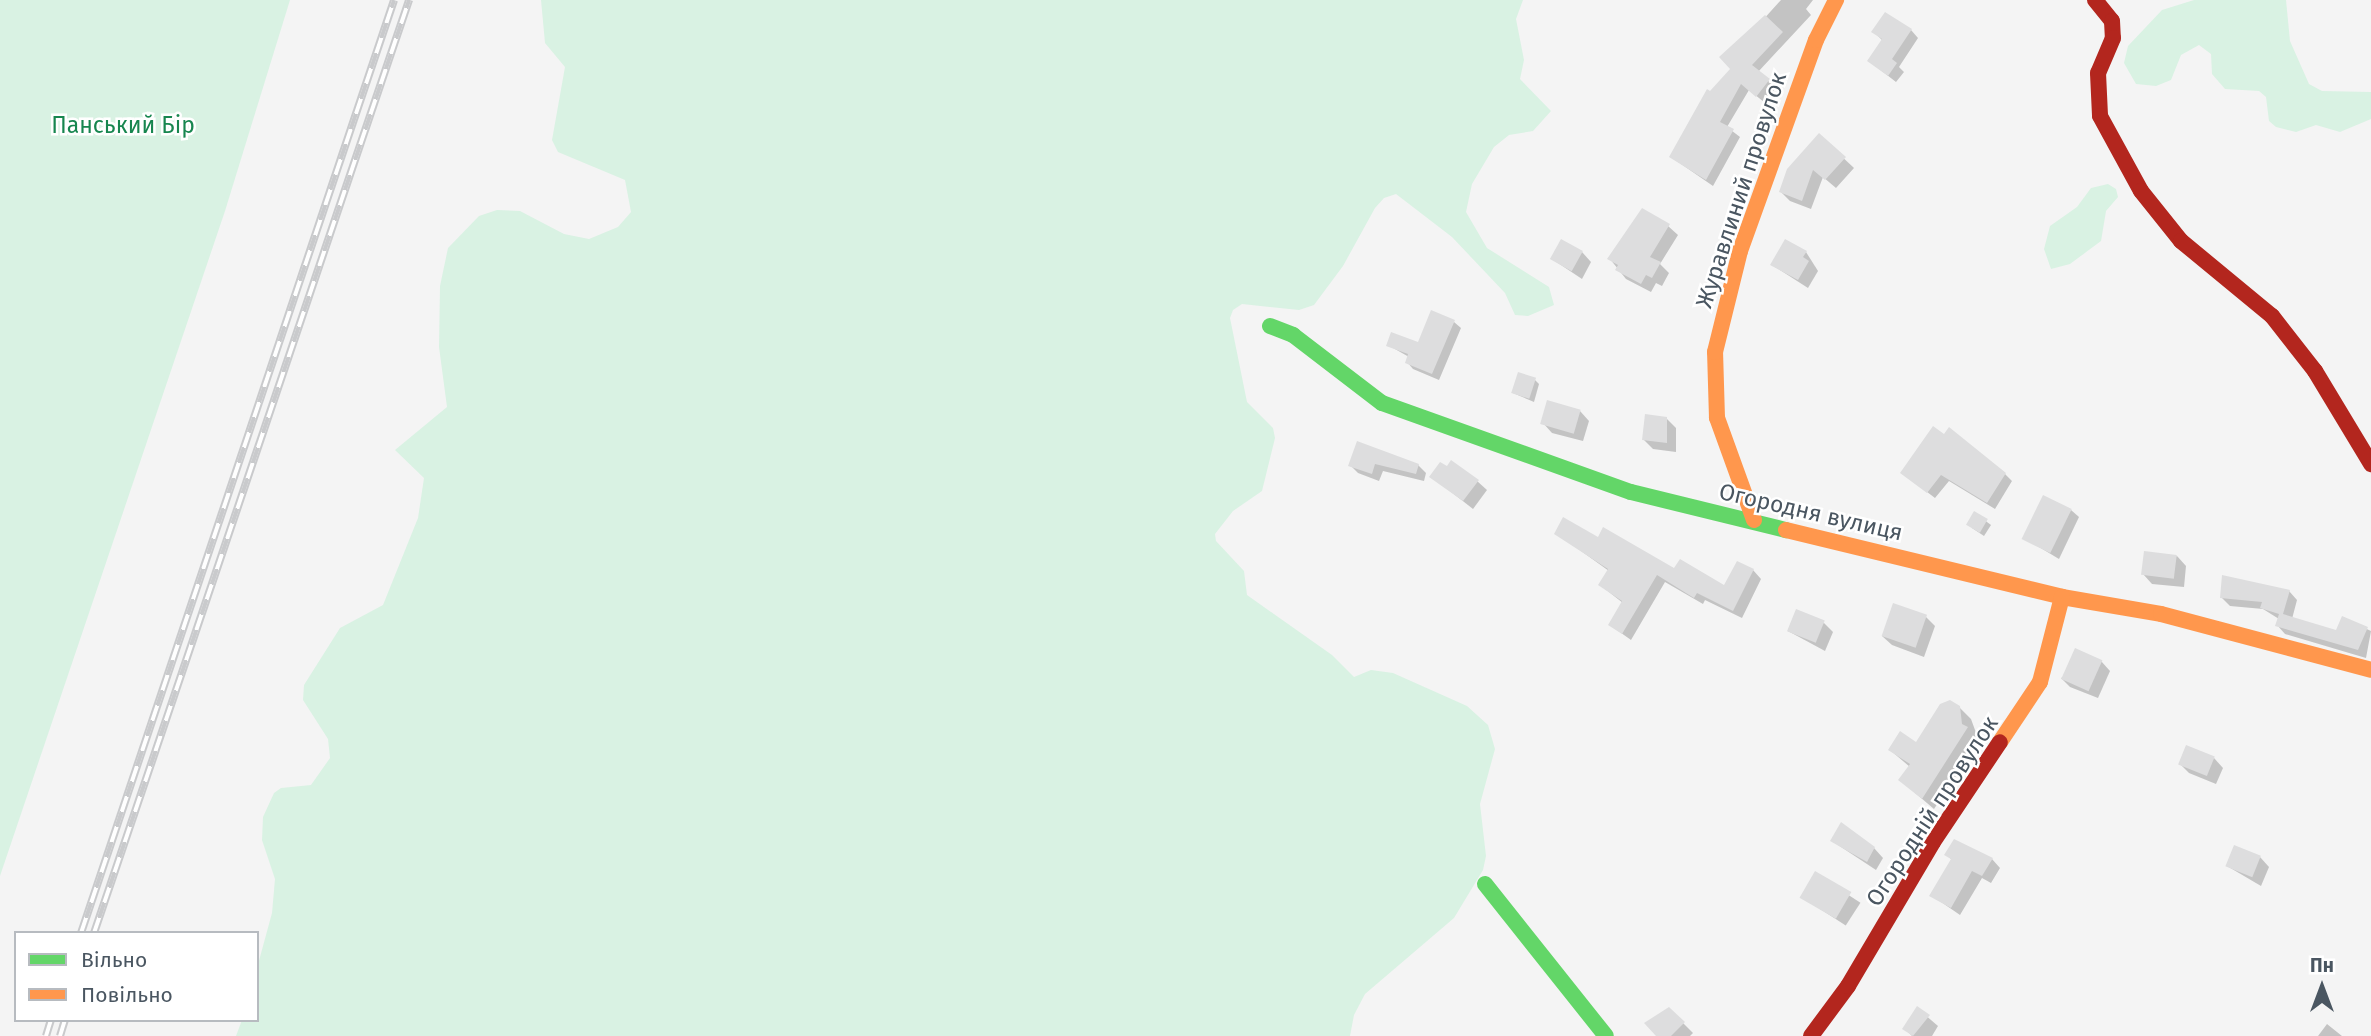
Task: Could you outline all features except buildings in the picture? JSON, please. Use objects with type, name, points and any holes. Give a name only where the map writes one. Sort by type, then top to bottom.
[{"type":"street","name":"Журавлиний провулок","points":[[1754,520],[1717,418],[1715,352],[1740,251],[1816,40],[1836,0]]},
{"type":"street","points":[[2095,0],[2112,21],[2113,38],[2098,73],[2100,116],[2141,191],[2181,241],[2272,316],[2315,371],[2371,464]]},
{"type":"street","name":"Огородня вулиця","points":[[1270,326],[1293,335],[1361,391],[1394,408],[1631,492],[2062,597],[2161,614],[2371,670]]},
{"type":"street","name":"Огородній провулок","points":[[1811,1036],[1848,986],[1938,834],[2040,682],[2062,597]]},
{"type":"street","points":[[1485,884],[1606,1036]]},
{"type":"green space","name":"Панський Бір","points":[[0,0],[290,0],[225,211],[0,876]]},
{"type":"green space","points":[[541,0],[1523,0],[1516,19],[1524,60],[1520,79],[1551,111],[1533,131],[1509,135],[1494,147],[1472,184],[1466,212],[1487,248],[1549,287],[1554,305],[1528,316],[1515,315],[1505,293],[1452,237],[1396,194],[1384,198],[1375,208],[1343,266],[1314,305],[1299,310],[1242,304],[1233,310],[1230,318],[1247,402],[1273,428],[1275,438],[1262,491],[1233,511],[1215,534],[1216,541],[1244,571],[1247,595],[1332,655],[1354,677],[1371,670],[1393,673],[1467,706],[1488,725],[1495,749],[1480,804],[1486,856],[1483,870],[1454,918],[1365,994],[1354,1015],[1350,1036],[236,1036],[241,1022],[259,1022],[259,961],[272,913],[275,879],[262,840],[263,817],[274,793],[281,788],[311,785],[330,758],[328,739],[303,700],[304,685],[340,628],[383,605],[418,518],[424,478],[395,450],[447,407],[439,347],[440,286],[448,248],[479,216],[497,210],[520,211],[564,234],[589,239],[618,227],[631,212],[625,180],[558,152],[552,140],[565,67],[545,43]]},
{"type":"green space","points":[[2194,0],[2286,0],[2290,41],[2309,84],[2322,91],[2371,92],[2371,119],[2340,132],[2316,125],[2296,132],[2276,127],[2269,121],[2266,97],[2259,91],[2225,89],[2212,74],[2211,54],[2199,45],[2181,55],[2171,80],[2156,86],[2136,84],[2124,63],[2128,46],[2162,10]]},
{"type":"green space","points":[[2108,184],[2116,189],[2118,197],[2106,211],[2101,241],[2070,264],[2051,269],[2044,249],[2050,226],[2077,207],[2091,188]]},
{"type":"railway","points":[[82,931],[394,0]]},
{"type":"railway","points":[[95,931],[409,0]]},
{"type":"railway","points":[[46,1036],[50,1022]]},
{"type":"railway","points":[[60,1036],[64,1022]]},
{"type":"traffic: fast","points":[[1270,326],[1293,335],[1382,403],[1631,492],[1786,530]]},
{"type":"traffic: fast","points":[[1485,884],[1606,1036]]},
{"type":"traffic: slow","points":[[1754,520],[1717,418],[1715,352],[1740,251],[1816,40],[1836,0]]},
{"type":"traffic: slow","points":[[1786,530],[2062,597],[2161,614],[2371,670]]},
{"type":"traffic: slow","points":[[2000,742],[2040,682],[2062,597]]},
{"type":"traffic: jam","points":[[2095,0],[2112,21],[2113,38],[2098,73],[2100,116],[2141,191],[2181,241],[2272,316],[2315,371],[2371,464]]},
{"type":"traffic: jam","points":[[1811,1036],[1848,986],[1933,842],[2000,742]]}]
